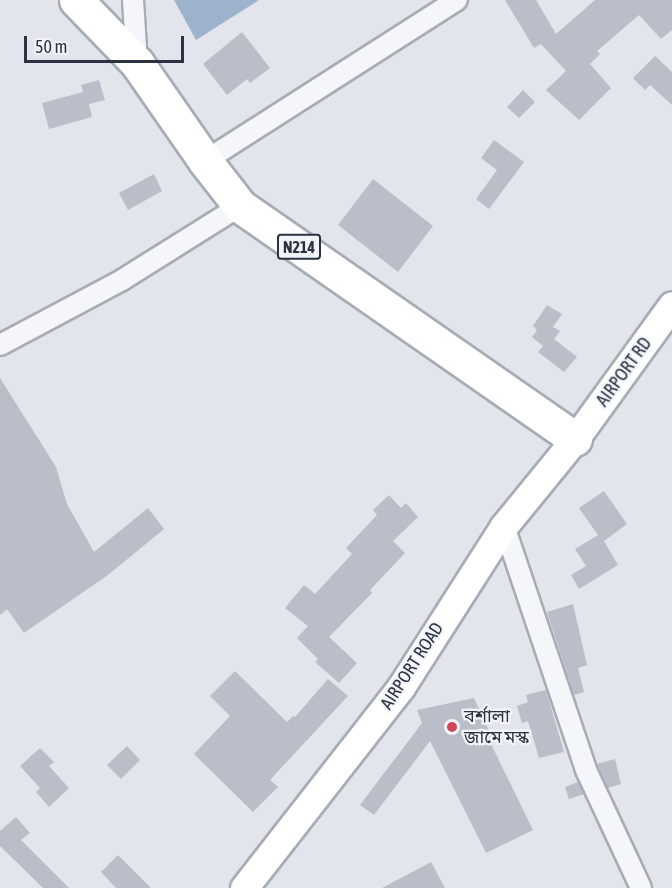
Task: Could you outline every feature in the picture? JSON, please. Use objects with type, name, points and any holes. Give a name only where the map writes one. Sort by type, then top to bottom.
[{"type":"highway","name":"N214","points":[[76,0],[137,63],[205,161],[240,206],[575,439]]},
{"type":"main road","name":"AIRPORT RD","points":[[575,439],[672,305]]},
{"type":"main road","name":"AIRPORT ROAD","points":[[244,888],[401,687],[504,526],[575,439]]},
{"type":"street","points":[[134,0],[137,63]]},
{"type":"street","points":[[205,161],[457,0]]},
{"type":"street","points":[[0,345],[122,280],[240,206]]},
{"type":"street","points":[[504,526],[586,770],[641,888]]},
{"type":"water","points":[[174,0],[259,0],[196,40]]},
{"type":"building","points":[[505,0],[536,0],[556,34],[595,0],[672,0],[672,30],[661,39],[639,15],[597,51],[600,54],[590,64],[611,88],[579,120],[546,90],[566,71],[541,44],[534,48]]},
{"type":"building","points":[[242,32],[270,68],[250,83],[247,79],[227,95],[203,64]]},
{"type":"building","points":[[655,56],[672,72],[672,105],[650,85],[645,90],[633,78]]},
{"type":"building","points":[[99,80],[105,100],[89,104],[92,117],[49,129],[42,103],[83,92],[81,85]]},
{"type":"building","points":[[523,90],[535,102],[519,118],[507,107]]},
{"type":"building","points":[[494,140],[524,162],[489,209],[476,199],[497,170],[481,158]]},
{"type":"building","points":[[154,174],[162,191],[128,210],[119,193]]},
{"type":"building","points":[[373,179],[433,226],[398,272],[338,225]]},
{"type":"building","points":[[547,305],[562,314],[553,327],[560,331],[554,339],[577,357],[564,372],[538,352],[543,346],[532,337],[537,330],[533,326]]},
{"type":"building","points":[[0,378],[56,467],[67,504],[94,552],[148,508],[164,529],[108,575],[24,633],[7,609],[0,615]]},
{"type":"building","points":[[604,491],[627,524],[604,541],[618,565],[579,589],[571,575],[586,566],[575,549],[598,535],[579,508]]},
{"type":"building","points":[[389,495],[401,508],[406,503],[418,517],[393,541],[405,553],[370,590],[372,593],[329,637],[357,663],[339,683],[315,662],[318,659],[297,638],[308,626],[285,608],[304,585],[315,594],[352,554],[346,548],[377,515],[373,510]]},
{"type":"building","points":[[573,604],[587,665],[578,668],[584,692],[574,695],[547,612]]},
{"type":"building","points":[[235,671],[287,722],[293,716],[295,717],[328,679],[348,696],[270,780],[278,787],[253,812],[194,754],[230,716],[210,696]]},
{"type":"building","points":[[546,690],[564,752],[539,758],[528,721],[522,723],[517,706],[528,702],[526,695]]},
{"type":"building","points":[[474,698],[494,742],[491,744],[533,830],[486,853],[430,741],[374,815],[360,805],[422,723],[417,710]]},
{"type":"building","points":[[127,746],[140,760],[121,779],[107,765]]},
{"type":"building","points":[[40,748],[54,762],[49,766],[69,788],[49,807],[36,792],[40,788],[20,766]]},
{"type":"building","points":[[615,759],[621,784],[608,788],[597,764]]},
{"type":"building","points":[[578,782],[584,794],[569,799],[565,787]]},
{"type":"building","points":[[16,817],[30,833],[21,840],[69,888],[43,888],[0,846],[0,831]]},
{"type":"building","points":[[118,855],[151,888],[116,888],[101,872]]},
{"type":"building","points":[[431,862],[445,888],[382,888]]},
{"type":"place","name":"বর্শালা জামে মস্ক","points":[[452,727]]}]
